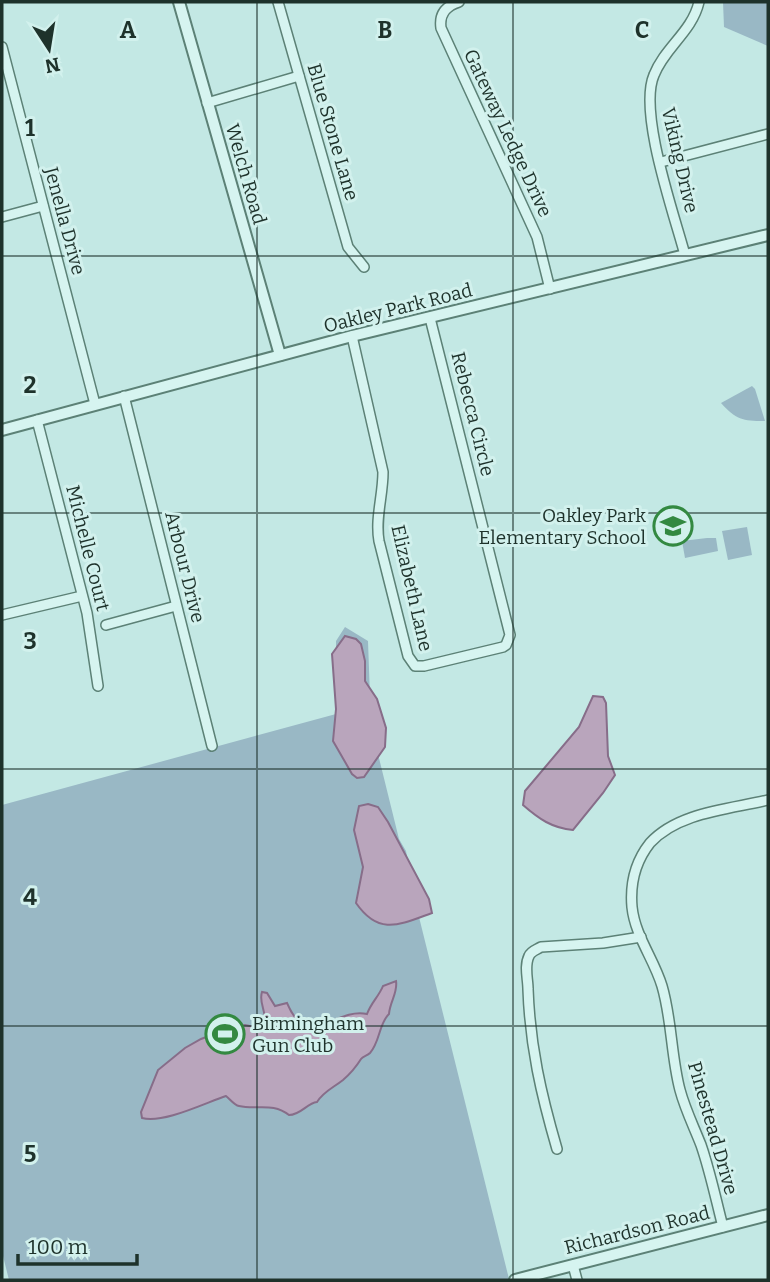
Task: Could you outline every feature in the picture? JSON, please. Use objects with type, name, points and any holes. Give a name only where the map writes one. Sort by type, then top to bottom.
[{"type":"street","name":"Welch Road","points":[[179,2],[280,355]]},
{"type":"street","name":"Blue Stone Lane","points":[[278,2],[348,247],[364,267]]},
{"type":"street","name":"Gateway Ledge Drive","points":[[459,2],[448,6],[442,12],[441,28],[537,237],[551,289]]},
{"type":"street","name":"Viking Drive","points":[[685,256],[649,115],[652,80],[663,56],[691,22],[699,2]]},
{"type":"street","name":"Jenella Drive","points":[[2,47],[95,404]]},
{"type":"street","points":[[207,103],[299,76]]},
{"type":"street","points":[[661,162],[768,134]]},
{"type":"street","points":[[2,217],[43,206]]},
{"type":"street","name":"Oakley Park Road","points":[[2,430],[280,355],[768,235]]},
{"type":"street","name":"Rebecca Circle","points":[[430,318],[509,630],[509,641]]},
{"type":"street","name":"Elizabeth Lane","points":[[352,337],[383,472],[383,491],[376,527],[410,661],[415,666],[424,666],[503,647],[509,641]]},
{"type":"street","name":"Arbour Drive","points":[[124,396],[212,746]]},
{"type":"street","name":"Michelle Court","points":[[37,420],[82,596],[95,656],[98,686]]},
{"type":"street","points":[[2,615],[82,596]]},
{"type":"street","points":[[106,625],[176,606]]},
{"type":"street","name":"Pinestead Drive","points":[[723,1227],[706,1161],[680,1090],[668,1007],[660,979],[636,928],[632,909],[633,872],[651,843],[668,829],[690,819],[768,800]]},
{"type":"street","points":[[557,1149],[536,1071],[530,1030],[527,968],[529,956],[532,951],[541,947],[603,943],[641,937]]},
{"type":"street","name":"Richardson Road","points":[[515,1280],[768,1215]]},
{"type":"street","points":[[573,1265],[577,1280]]},
{"type":"shaded area","points":[[723,2],[768,2],[768,46],[724,27]]},
{"type":"shaded area","points":[[752,386],[765,421],[740,418],[721,403]]},
{"type":"shaded area","points":[[747,527],[752,555],[728,560],[722,531]]},
{"type":"shaded area","points":[[716,538],[718,551],[685,558],[682,541]]},
{"type":"shaded area","name":"Birmingham Gun Club","points":[[345,627],[368,641],[370,697],[377,750],[399,839],[406,851],[417,909],[509,1279],[9,1280],[2,1252],[2,805],[336,714],[336,641]]},
{"type":"shaded area","points":[[345,636],[356,639],[361,644],[365,661],[365,681],[377,699],[386,728],[385,747],[364,777],[357,778],[333,741],[336,709],[332,654]]},
{"type":"shaded area","points":[[593,696],[603,697],[606,703],[608,756],[615,775],[573,830],[565,829],[546,822],[523,805],[525,791],[579,727]]},
{"type":"shaded area","points":[[368,804],[378,807],[388,822],[429,899],[432,913],[400,924],[381,924],[356,903],[363,867],[354,830],[359,806]]},
{"type":"shaded area","points":[[396,981],[389,1014],[370,1053],[317,1102],[297,1113],[289,1115],[271,1107],[239,1106],[226,1096],[172,1116],[142,1118],[141,1112],[158,1070],[185,1048],[233,1027],[245,1025],[260,1028],[264,1025],[262,992],[267,993],[275,1006],[287,1003],[295,1018],[304,1025],[313,1027],[343,1016],[367,1014],[383,986]]},
{"type":"place","name":"Oakley Park Elementary School","points":[[673,526]]},
{"type":"place","name":"Birmingham Gun Club","points":[[225,1034]]}]
